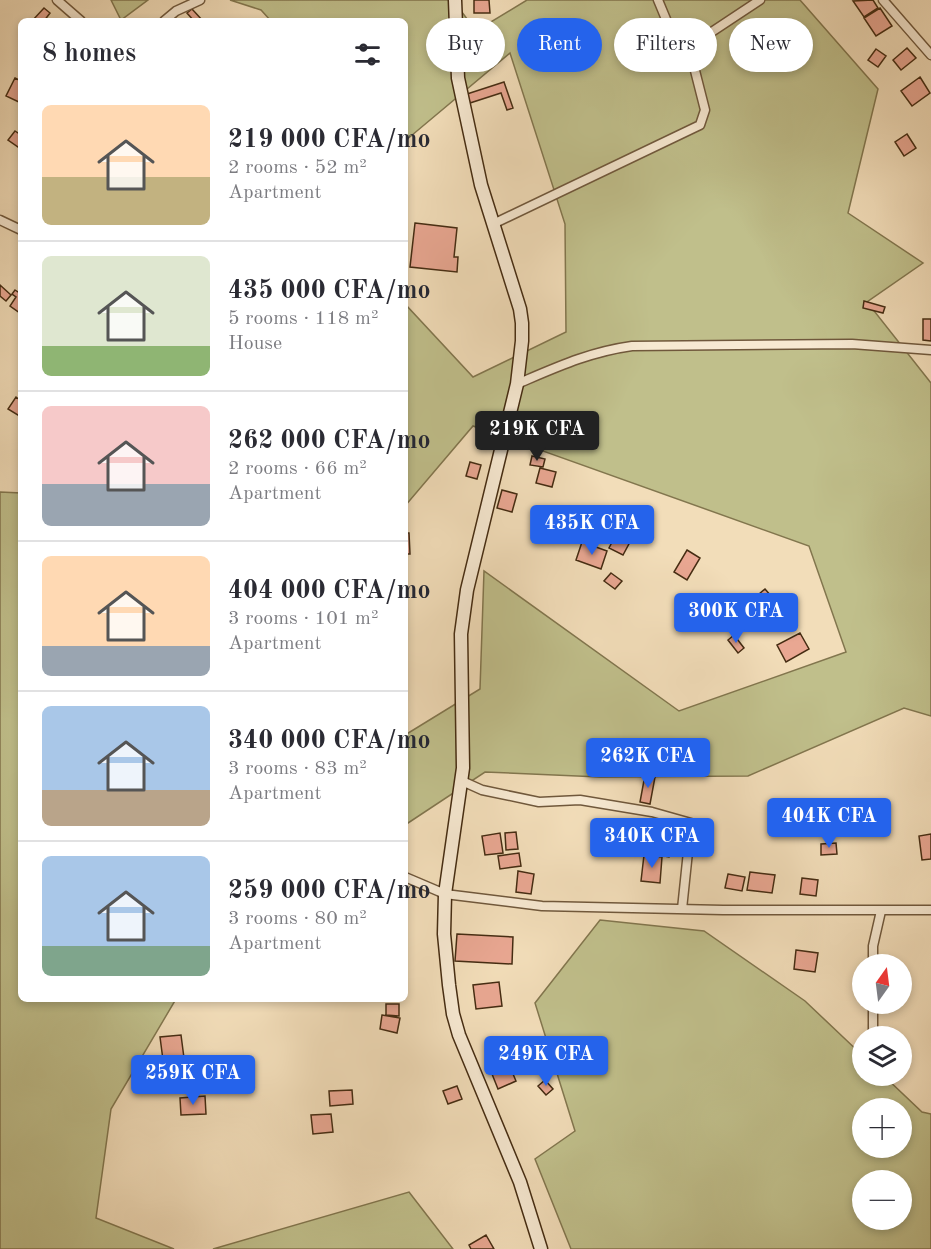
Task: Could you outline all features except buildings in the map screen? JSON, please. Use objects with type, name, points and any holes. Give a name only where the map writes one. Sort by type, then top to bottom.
[{"type":"street","points":[[57,0],[78,18]]},
{"type":"street","points":[[168,18],[176,11],[200,0]]},
{"type":"street","points":[[455,0],[458,78],[481,185],[520,309],[522,341],[517,384],[467,590],[461,633],[462,782],[446,894],[444,934],[453,1014],[459,1035],[520,1182],[541,1249]]},
{"type":"street","points":[[658,0],[666,18]]},
{"type":"street","points":[[717,28],[760,0]]},
{"type":"street","points":[[883,0],[931,55]]},
{"type":"street","points":[[493,224],[700,125],[705,110],[695,72]]},
{"type":"street","points":[[0,220],[18,229]]},
{"type":"street","points":[[517,384],[586,356],[605,350],[632,346],[852,344],[931,350]]},
{"type":"street","points":[[462,782],[483,790],[539,802],[580,800],[652,812],[691,822],[682,909]]},
{"type":"street","points":[[408,879],[446,894],[542,906],[931,910]]},
{"type":"street","points":[[873,954],[881,911]]},
{"type":"shaded area","points":[[111,0],[148,0],[124,18],[120,18]]},
{"type":"shaded area","points":[[230,0],[453,0],[466,18],[426,18],[426,72],[487,72],[408,138],[408,18],[268,18],[261,10]]},
{"type":"shaded area","points":[[527,0],[800,0],[878,89],[848,213],[923,263],[867,302],[931,383],[931,716],[904,708],[748,776],[600,777],[485,772],[408,823],[408,733],[480,689],[484,571],[679,711],[846,652],[809,546],[473,426],[408,502],[408,307],[473,377],[566,332],[565,224],[510,53],[505,57],[505,18],[497,18]]},
{"type":"shaded area","points":[[0,492],[18,493],[18,1002],[174,1002],[111,1109],[96,1218],[174,1249],[0,1249]]},
{"type":"shaded area","points":[[600,920],[704,931],[805,1001],[852,1046],[852,1086],[895,1086],[907,1098],[852,1098],[852,1158],[912,1158],[912,1103],[922,1112],[931,1114],[931,1249],[571,1249],[535,1159],[575,1131],[535,1003]]},
{"type":"shaded area","points":[[409,1192],[453,1249],[213,1249]]}]
